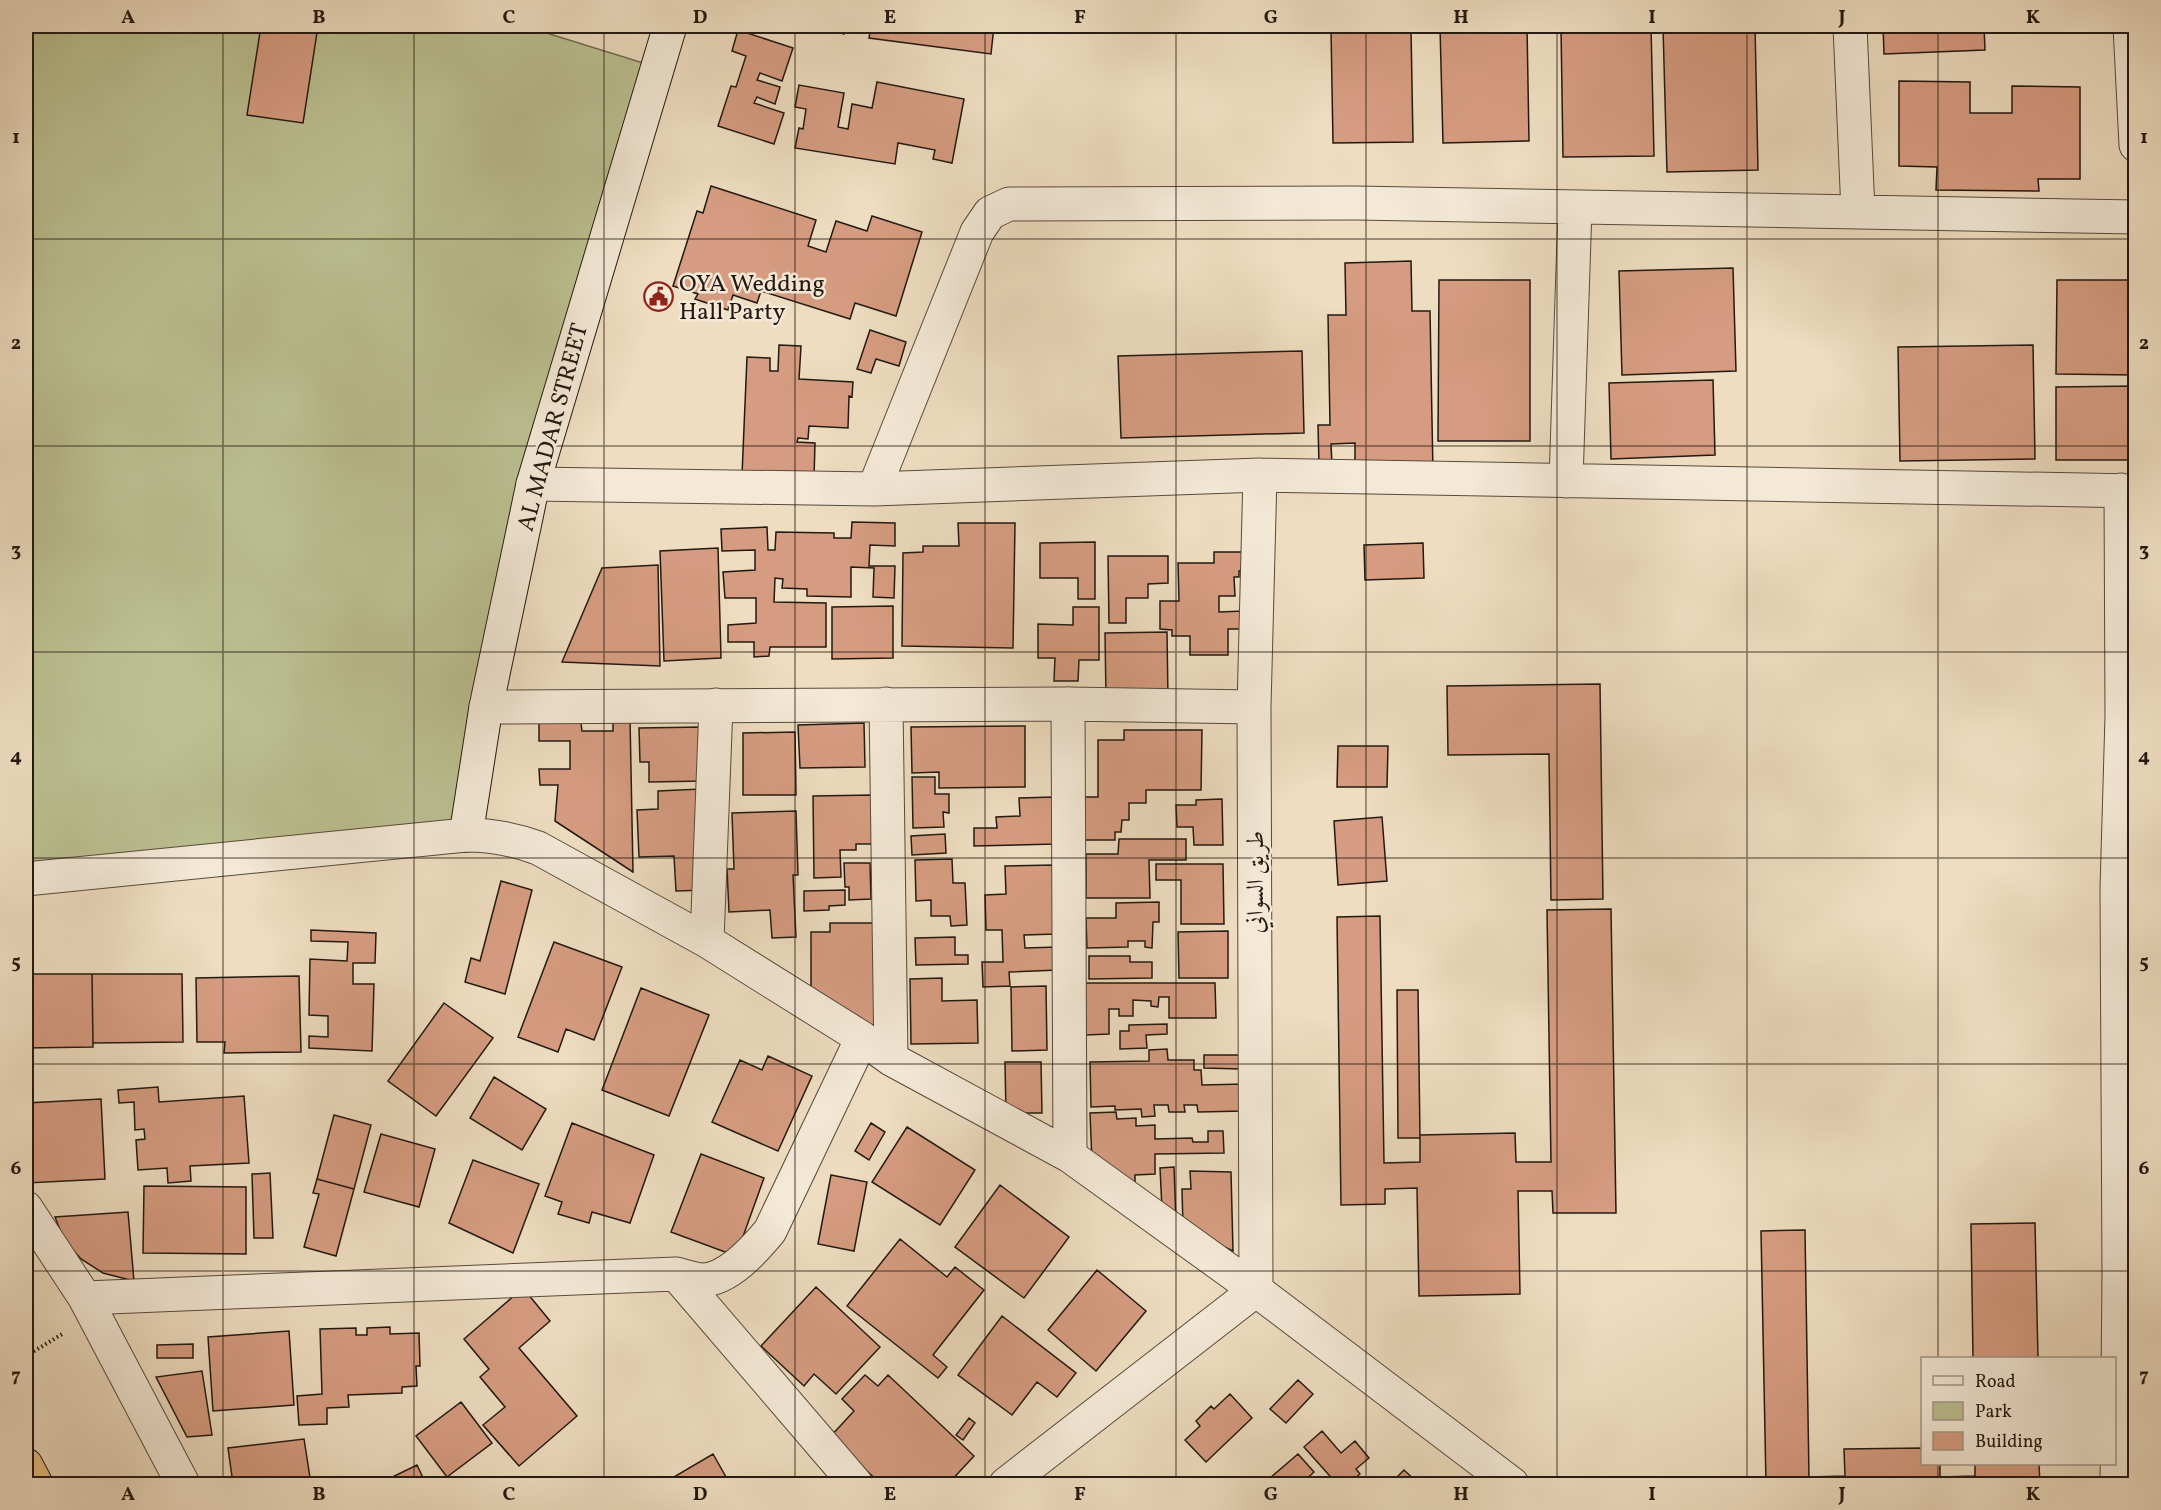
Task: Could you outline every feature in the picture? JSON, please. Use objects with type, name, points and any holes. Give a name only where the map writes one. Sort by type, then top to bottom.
[{"type":"highway","points":[[26,1465],[36,1485]]},
{"type":"street","name":"AL MADAR STREET","points":[[466,835],[486,707],[533,484],[670,26]]},
{"type":"street","points":[[1850,26],[1858,212]]},
{"type":"street","points":[[2130,26],[2136,145]]},
{"type":"street","points":[[874,489],[977,232],[990,213],[1009,204],[1355,203],[2136,217]]},
{"type":"street","points":[[1566,481],[1575,207]]},
{"type":"street","points":[[533,484],[874,489],[1260,475],[2128,490],[2126,1444],[2116,1485]]},
{"type":"street","name":"طريق السواني","points":[[1256,1290],[1254,707],[1260,475]]},
{"type":"street","points":[[886,704],[891,1059]]},
{"type":"street","points":[[486,707],[1068,704],[1254,707]]},
{"type":"street","points":[[1068,704],[1070,1156]]},
{"type":"street","points":[[707,941],[716,705]]},
{"type":"street","points":[[26,879],[466,835],[489,835],[514,839],[538,848],[707,941],[862,1038],[891,1059],[1070,1156],[1256,1290],[1512,1485]]},
{"type":"street","points":[[85,1298],[676,1274],[704,1280],[735,1266],[750,1254],[770,1231],[862,1038]]},
{"type":"street","points":[[26,1208],[85,1298],[183,1485]]},
{"type":"street","points":[[676,1274],[856,1485]]},
{"type":"street","points":[[1006,1485],[1256,1290]]},
{"type":"path","points":[[26,1356],[68,1331]]},
{"type":"green space","points":[[26,26],[524,26],[656,67],[533,484],[466,835],[26,879]]},
{"type":"building","points":[[261,26],[318,26],[303,123],[247,115]]},
{"type":"building","points":[[820,26],[847,26],[844,34]]},
{"type":"building","points":[[871,26],[994,26],[991,54],[869,38]]},
{"type":"building","points":[[1527,26],[1529,141],[1443,143],[1440,27]]},
{"type":"building","points":[[1651,26],[1654,156],[1563,157],[1561,28]]},
{"type":"building","points":[[1755,26],[1758,170],[1667,172],[1663,27]]},
{"type":"building","points":[[1883,26],[1984,26],[1985,50],[1884,54]]},
{"type":"building","points":[[1411,29],[1413,142],[1333,143],[1331,30]]},
{"type":"building","points":[[738,30],[793,48],[782,81],[760,73],[757,80],[780,87],[775,104],[757,97],[754,103],[784,113],[774,144],[718,126],[731,86],[736,87],[746,56],[732,51]]},
{"type":"building","points":[[1899,81],[1970,82],[1970,113],[2012,113],[2012,86],[2080,87],[2080,179],[2038,179],[2039,191],[1936,190],[1937,167],[1899,166]]},
{"type":"building","points":[[877,82],[964,99],[952,163],[933,159],[935,150],[898,143],[895,164],[795,148],[799,128],[803,129],[806,109],[795,107],[799,85],[844,93],[838,127],[848,129],[852,104],[872,108]]},
{"type":"building","points":[[711,186],[816,220],[808,246],[826,252],[836,221],[867,231],[872,216],[922,232],[896,316],[855,303],[850,319],[761,291],[757,303],[733,295],[728,310],[695,299],[698,294],[673,286],[697,211],[703,213]]},
{"type":"building","points":[[1411,261],[1412,311],[1430,311],[1433,474],[1355,475],[1355,443],[1331,444],[1332,465],[1319,465],[1318,425],[1330,425],[1328,315],[1346,315],[1345,263]]},
{"type":"building","points":[[1733,268],[1736,371],[1622,375],[1619,271]]},
{"type":"building","points":[[1439,280],[1530,280],[1530,441],[1438,441]]},
{"type":"building","points":[[2057,280],[2136,280],[2136,375],[2056,374]]},
{"type":"building","points":[[870,330],[906,342],[899,366],[876,359],[871,373],[857,369]]},
{"type":"building","points":[[779,345],[801,346],[799,379],[853,382],[852,397],[849,396],[848,428],[809,426],[808,439],[798,438],[797,442],[815,443],[814,478],[742,475],[747,357],[770,358],[770,371],[778,371]]},
{"type":"building","points":[[2033,345],[2035,459],[1900,461],[1898,347]]},
{"type":"building","points":[[1302,351],[1304,433],[1121,438],[1118,356]]},
{"type":"building","points":[[1713,380],[1715,455],[1611,459],[1609,383]]},
{"type":"building","points":[[2136,386],[2136,460],[2056,460],[2056,387]]},
{"type":"building","points":[[852,522],[895,523],[895,546],[870,545],[869,566],[895,566],[894,598],[873,597],[874,568],[851,567],[851,597],[807,596],[807,589],[782,588],[783,579],[775,578],[774,602],[826,603],[826,647],[770,647],[769,656],[754,657],[754,642],[728,642],[728,625],[756,623],[756,598],[725,598],[723,572],[755,570],[755,550],[722,551],[721,529],[767,527],[768,550],[775,550],[776,532],[834,533],[834,538],[851,538]]},
{"type":"building","points":[[958,523],[1015,523],[1013,648],[902,646],[903,553],[923,552],[923,546],[959,546]]},
{"type":"building","points":[[1095,542],[1095,599],[1078,599],[1078,578],[1040,578],[1040,543]]},
{"type":"building","points":[[1423,543],[1424,578],[1365,580],[1364,545]]},
{"type":"building","points":[[718,548],[721,658],[664,661],[660,551]]},
{"type":"building","points":[[1214,552],[1243,552],[1243,571],[1239,571],[1239,577],[1234,577],[1235,596],[1219,596],[1219,612],[1244,611],[1244,629],[1228,629],[1228,655],[1190,655],[1190,636],[1172,636],[1172,630],[1160,629],[1160,601],[1179,601],[1178,563],[1214,563]]},
{"type":"building","points":[[1108,556],[1168,556],[1168,583],[1148,584],[1148,598],[1126,598],[1126,623],[1109,623]]},
{"type":"building","points":[[658,565],[660,666],[562,662],[602,568]]},
{"type":"building","points":[[893,606],[893,658],[832,659],[832,607]]},
{"type":"building","points":[[1073,607],[1099,607],[1099,660],[1079,660],[1078,681],[1054,681],[1055,658],[1038,658],[1038,624],[1073,625]]},
{"type":"building","points":[[1167,632],[1168,698],[1106,698],[1105,633]]},
{"type":"building","points":[[1600,684],[1603,899],[1551,900],[1549,754],[1448,755],[1447,686]]},
{"type":"building","points":[[613,718],[630,718],[633,872],[555,821],[558,785],[540,785],[539,769],[570,769],[570,741],[539,741],[539,722],[581,723],[582,731],[613,731]]},
{"type":"building","points":[[864,723],[865,767],[800,768],[798,725]]},
{"type":"building","points":[[1025,726],[1025,787],[939,788],[939,772],[912,773],[911,727]]},
{"type":"building","points":[[703,727],[704,781],[649,782],[649,762],[640,762],[639,728]]},
{"type":"building","points":[[1124,730],[1202,730],[1201,790],[1146,790],[1146,803],[1129,803],[1129,820],[1122,820],[1121,832],[1115,832],[1115,840],[1080,840],[1081,797],[1098,797],[1098,740],[1124,740]]},
{"type":"building","points":[[795,732],[796,795],[743,795],[743,733]]},
{"type":"building","points":[[1338,746],[1388,746],[1387,787],[1337,787]]},
{"type":"building","points":[[912,777],[935,777],[935,794],[949,794],[949,813],[943,812],[944,827],[913,828]]},
{"type":"building","points":[[701,789],[705,890],[676,891],[674,856],[639,857],[637,810],[658,809],[658,791]]},
{"type":"building","points":[[874,795],[874,844],[856,844],[856,850],[840,850],[841,877],[814,878],[813,796]]},
{"type":"building","points":[[1054,797],[1055,844],[974,846],[974,828],[997,828],[996,817],[1020,816],[1019,798]]},
{"type":"building","points":[[1222,799],[1223,845],[1194,845],[1193,827],[1177,827],[1176,805],[1196,805],[1196,800]]},
{"type":"building","points":[[796,811],[798,875],[793,875],[796,937],[772,938],[770,910],[729,912],[727,869],[734,869],[732,813]]},
{"type":"building","points":[[1382,817],[1387,881],[1338,885],[1334,821]]},
{"type":"building","points":[[945,834],[946,853],[912,855],[911,836]]},
{"type":"building","points":[[1119,839],[1186,839],[1186,860],[1149,860],[1150,898],[1086,898],[1086,854],[1118,854]]},
{"type":"building","points":[[952,859],[953,883],[965,883],[967,925],[951,926],[950,916],[931,916],[931,900],[916,901],[915,860]]},
{"type":"building","points":[[844,863],[870,863],[871,899],[849,900],[849,887],[845,887]]},
{"type":"building","points":[[1156,864],[1223,864],[1224,924],[1181,924],[1181,880],[1156,880]]},
{"type":"building","points":[[1054,865],[1056,934],[1024,935],[1025,948],[1057,947],[1058,970],[1009,972],[1010,986],[983,987],[982,962],[1003,962],[1002,930],[986,930],[985,895],[1006,894],[1005,866]]},
{"type":"building","points":[[501,881],[532,890],[505,994],[465,982],[471,958],[480,961]]},
{"type":"building","points":[[845,890],[845,905],[829,906],[829,910],[804,911],[804,891]]},
{"type":"building","points":[[1159,902],[1159,922],[1153,922],[1152,948],[1145,947],[1145,941],[1128,941],[1128,947],[1087,948],[1086,918],[1116,918],[1116,903]]},
{"type":"building","points":[[1611,909],[1616,1213],[1553,1213],[1552,1191],[1518,1191],[1520,1294],[1419,1296],[1417,1188],[1385,1189],[1385,1204],[1341,1205],[1337,917],[1380,916],[1384,1163],[1420,1162],[1420,1135],[1515,1133],[1516,1162],[1551,1162],[1547,910]]},
{"type":"building","points":[[830,923],[879,923],[876,1029],[811,995],[811,932],[830,932]]},
{"type":"building","points":[[311,930],[376,933],[375,963],[353,963],[353,984],[374,984],[372,1051],[309,1048],[309,1036],[328,1037],[328,1016],[309,1015],[310,959],[347,961],[348,942],[311,941]]},
{"type":"building","points":[[1228,931],[1228,978],[1179,978],[1178,932]]},
{"type":"building","points":[[955,937],[955,955],[968,955],[968,964],[916,965],[915,938]]},
{"type":"building","points":[[554,942],[622,967],[594,1040],[566,1029],[558,1052],[518,1037]]},
{"type":"building","points":[[1089,956],[1130,956],[1130,962],[1152,962],[1152,978],[1089,979]]},
{"type":"building","points":[[26,974],[92,974],[93,1047],[26,1048]]},
{"type":"building","points":[[92,974],[182,974],[183,1042],[93,1043]]},
{"type":"building","points":[[299,976],[301,1052],[224,1053],[225,1042],[197,1042],[196,978]]},
{"type":"building","points":[[942,978],[942,1001],[977,1000],[978,1043],[911,1044],[910,979]]},
{"type":"building","points":[[1085,983],[1215,983],[1216,1018],[1169,1018],[1169,997],[1159,997],[1158,1007],[1151,1006],[1151,1001],[1133,1000],[1133,1016],[1119,1016],[1119,1009],[1109,1009],[1109,1034],[1086,1035]]},
{"type":"building","points":[[1046,986],[1047,1050],[1012,1051],[1011,987]]},
{"type":"building","points":[[641,988],[709,1015],[669,1116],[602,1090]]},
{"type":"building","points":[[1397,990],[1418,990],[1420,1138],[1398,1138]]},
{"type":"building","points":[[444,1003],[493,1038],[436,1116],[388,1081]]},
{"type":"building","points":[[1167,1024],[1167,1034],[1146,1035],[1147,1048],[1120,1049],[1120,1031],[1129,1031],[1129,1025]]},
{"type":"building","points":[[1167,1049],[1168,1060],[1194,1060],[1194,1070],[1201,1070],[1202,1085],[1244,1084],[1244,1111],[1198,1112],[1197,1105],[1184,1105],[1185,1112],[1169,1112],[1168,1105],[1154,1105],[1155,1116],[1142,1117],[1141,1109],[1115,1110],[1115,1106],[1091,1107],[1090,1062],[1149,1061],[1149,1050]]},
{"type":"building","points":[[1204,1055],[1241,1055],[1241,1069],[1204,1068]]},
{"type":"building","points":[[768,1056],[812,1076],[778,1151],[712,1122],[740,1060],[762,1070]]},
{"type":"building","points":[[1005,1062],[1041,1062],[1042,1113],[1006,1113]]},
{"type":"building","points":[[494,1077],[546,1109],[522,1150],[470,1118]]},
{"type":"building","points":[[158,1087],[159,1102],[244,1096],[249,1163],[190,1166],[191,1181],[168,1183],[167,1168],[138,1170],[136,1140],[145,1139],[144,1129],[135,1130],[134,1102],[119,1103],[118,1090]]},
{"type":"building","points":[[101,1099],[105,1179],[26,1183],[26,1103]]},
{"type":"building","points":[[1116,1112],[1117,1119],[1136,1118],[1136,1126],[1155,1125],[1155,1139],[1192,1138],[1193,1142],[1208,1142],[1208,1131],[1223,1131],[1224,1153],[1155,1154],[1155,1174],[1135,1175],[1135,1183],[1092,1162],[1090,1113]]},
{"type":"building","points":[[334,1115],[371,1125],[354,1189],[317,1179]]},
{"type":"building","points":[[572,1123],[654,1155],[630,1223],[592,1212],[589,1223],[558,1214],[562,1202],[545,1196]]},
{"type":"building","points":[[871,1123],[885,1132],[869,1160],[855,1151]]},
{"type":"building","points":[[907,1127],[975,1170],[940,1225],[872,1182]]},
{"type":"building","points":[[381,1134],[435,1149],[419,1207],[364,1192]]},
{"type":"building","points":[[701,1154],[764,1178],[736,1256],[671,1232]]},
{"type":"building","points":[[473,1160],[539,1184],[513,1253],[449,1223]]},
{"type":"building","points":[[1174,1167],[1176,1222],[1162,1209],[1160,1168]]},
{"type":"building","points":[[1190,1171],[1231,1172],[1233,1251],[1183,1228],[1182,1189],[1191,1189]]},
{"type":"building","points":[[270,1173],[273,1238],[254,1238],[252,1174]]},
{"type":"building","points":[[831,1175],[867,1182],[854,1251],[818,1244]]},
{"type":"building","points":[[317,1179],[354,1189],[336,1256],[304,1247],[319,1194],[313,1193]]},
{"type":"building","points":[[1000,1185],[1069,1237],[1024,1298],[955,1247]]},
{"type":"building","points":[[144,1186],[246,1187],[246,1254],[143,1253]]},
{"type":"building","points":[[128,1212],[134,1281],[103,1273],[81,1259],[64,1240],[55,1217]]},
{"type":"building","points":[[2035,1223],[2038,1357],[1973,1357],[1971,1224]]},
{"type":"building","points":[[1805,1230],[1809,1477],[1845,1476],[1844,1449],[1921,1448],[1921,1465],[1940,1465],[1940,1477],[1975,1476],[1975,1465],[2039,1465],[2040,1484],[1766,1484],[1761,1231]]},
{"type":"building","points":[[900,1239],[947,1277],[955,1267],[984,1290],[933,1355],[947,1367],[938,1378],[847,1306]]},
{"type":"building","points":[[1097,1270],[1146,1311],[1096,1371],[1048,1330]]},
{"type":"building","points":[[816,1287],[880,1347],[836,1394],[814,1374],[804,1386],[761,1346]]},
{"type":"building","points":[[523,1288],[550,1321],[519,1348],[577,1416],[519,1466],[483,1425],[505,1407],[480,1377],[489,1369],[464,1339]]},
{"type":"building","points":[[1002,1316],[1076,1373],[1057,1397],[1037,1382],[1012,1415],[958,1375]]},
{"type":"building","points":[[390,1327],[390,1334],[419,1333],[420,1366],[416,1366],[417,1386],[402,1387],[402,1393],[348,1395],[349,1407],[327,1408],[327,1424],[299,1425],[297,1396],[322,1394],[320,1329],[356,1328],[356,1335],[367,1335],[367,1328]]},
{"type":"building","points":[[289,1331],[294,1405],[213,1411],[208,1337]]},
{"type":"building","points":[[193,1344],[193,1358],[157,1358],[157,1345]]},
{"type":"building","points":[[202,1371],[212,1435],[187,1437],[156,1377]]},
{"type":"building","points":[[865,1375],[878,1386],[888,1375],[974,1456],[948,1484],[881,1484],[830,1437],[854,1411],[842,1399]]},
{"type":"building","points":[[1298,1380],[1313,1394],[1286,1423],[1270,1409]]},
{"type":"building","points":[[1230,1394],[1252,1418],[1206,1462],[1185,1440],[1200,1426],[1196,1421],[1211,1406],[1214,1409]]},
{"type":"building","points":[[461,1402],[492,1443],[447,1477],[416,1436]]},
{"type":"building","points":[[969,1418],[975,1423],[963,1440],[956,1435]]},
{"type":"building","points":[[1322,1431],[1341,1453],[1355,1441],[1369,1458],[1356,1469],[1360,1474],[1348,1484],[1337,1484],[1304,1447]]},
{"type":"building","points":[[304,1439],[311,1484],[233,1484],[228,1448]]},
{"type":"building","points":[[713,1454],[730,1484],[662,1484]]},
{"type":"building","points":[[1298,1454],[1314,1472],[1301,1484],[1263,1484]]},
{"type":"building","points":[[417,1465],[426,1484],[378,1484]]},
{"type":"building","points":[[1404,1470],[1419,1484],[1390,1484]]},
{"type":"place","name":"OYA Wedding Hall Party","points":[[658,297]]}]
